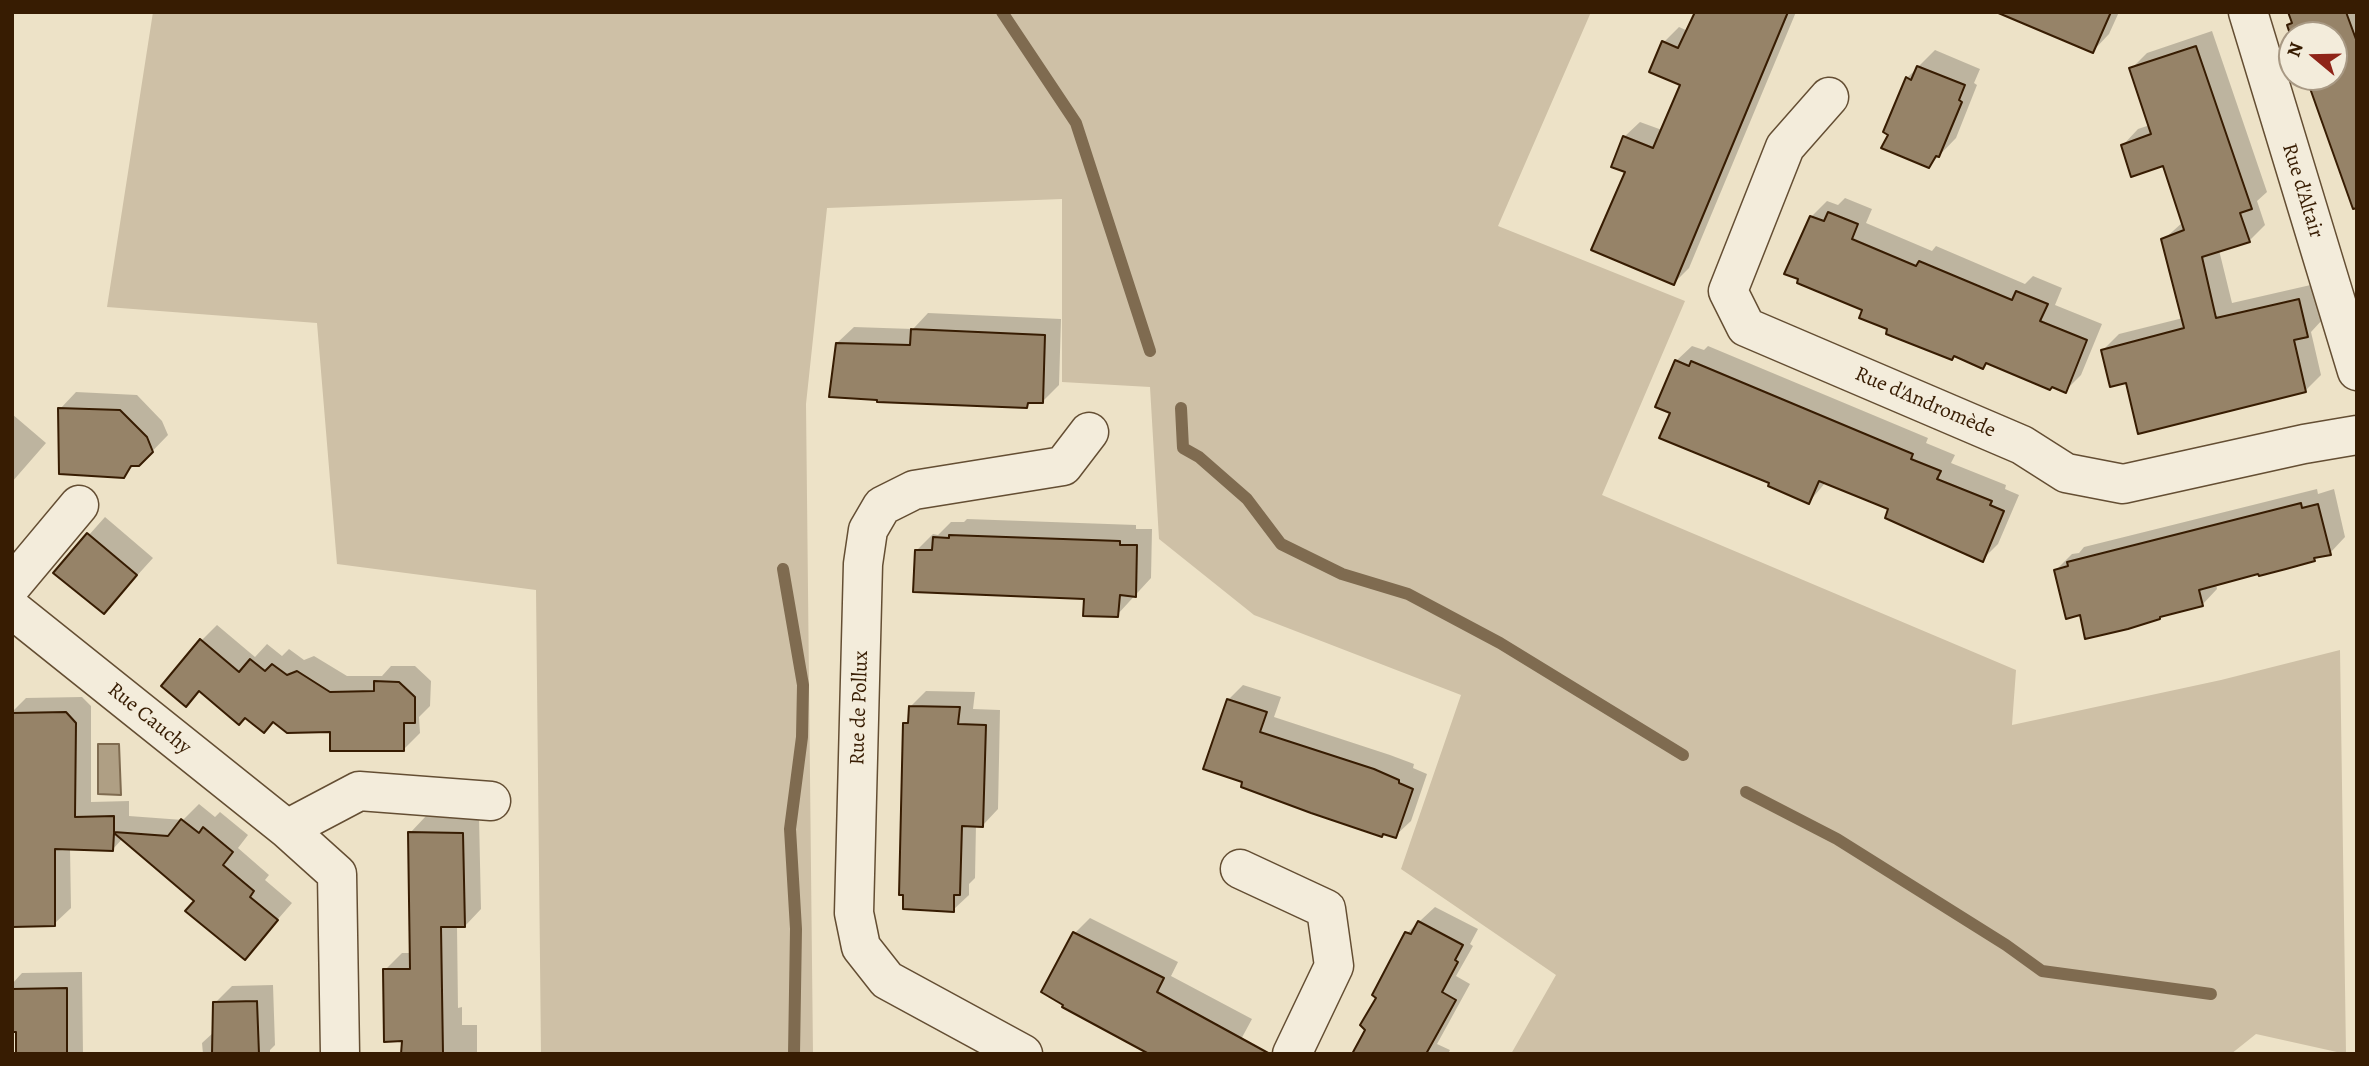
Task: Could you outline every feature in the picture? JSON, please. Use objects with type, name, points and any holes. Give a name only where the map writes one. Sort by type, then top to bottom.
[{"type":"street","name":"Rue d'Altair","points":[[2248,12],[2357,370]]},
{"type":"street","name":"Rue d'Andromède","points":[[1829,97],[1784,147],[1728,291],[1746,327],[2022,445],[2066,473],[2123,484],[2304,443],[2357,435]]},
{"type":"street","name":"Rue de Pollux","points":[[1023,1054],[887,980],[861,947],[854,913],[863,564],[868,530],[882,506],[914,490],[1063,466],[1089,432]]},
{"type":"street","points":[[12,585],[79,505]]},
{"type":"street","name":"Rue Cauchy","points":[[12,609],[287,829],[337,874],[340,1054]]},
{"type":"street","points":[[287,829],[359,791],[491,801]]},
{"type":"street","points":[[1240,869],[1326,909],[1334,966],[1292,1054]]},
{"type":"shaded area","points":[[153,12],[1591,12],[1498,226],[1685,301],[1602,495],[2016,670],[2012,725],[2221,680],[2340,650],[2346,1054],[2256,1034],[2231,1054],[1511,1054],[1556,975],[1401,869],[1461,695],[1254,615],[1159,539],[1150,387],[1062,382],[1062,199],[827,208],[806,404],[813,1054],[541,1054],[536,590],[337,564],[317,323],[107,307]]},
{"type":"shaded area","points":[[98,744],[119,744],[121,795],[98,794]]},
{"type":"building","points":[[1695,12],[1788,12],[1674,285],[1591,250],[1625,172],[1611,167],[1623,136],[1653,148],[1680,85],[1649,72],[1662,41],[1678,48]]},
{"type":"building","points":[[1996,12],[2111,12],[2093,53]]},
{"type":"building","points":[[2288,12],[2346,12],[2357,42],[2357,208],[2353,209],[2311,91],[2348,91],[2348,21],[2291,21]]},
{"type":"building","points":[[2196,46],[2252,209],[2240,213],[2250,242],[2202,257],[2216,318],[2299,299],[2308,337],[2294,340],[2306,392],[2138,434],[2126,383],[2110,387],[2101,350],[2184,328],[2161,239],[2184,230],[2163,166],[2131,177],[2121,145],[2151,134],[2129,68]]},
{"type":"building","points":[[1917,66],[1965,85],[1959,100],[1962,102],[1939,157],[1936,156],[1929,168],[1881,148],[1888,135],[1883,132],[1906,77],[1911,80]]},
{"type":"building","points":[[1828,212],[1858,224],[1852,239],[1916,266],[1919,261],[2012,300],[2016,291],[2048,304],[2040,321],[2087,340],[2066,393],[2052,387],[2050,390],[1986,363],[1983,369],[1954,356],[1952,360],[1886,334],[1887,329],[1859,318],[1862,310],[1797,283],[1798,279],[1784,274],[1810,216],[1824,221]]},
{"type":"building","points":[[911,329],[1045,335],[1043,403],[1028,403],[1027,408],[877,402],[829,397],[836,343],[910,345]]},
{"type":"building","points":[[1675,360],[1689,366],[1691,361],[1913,454],[1911,459],[1941,471],[1937,479],[1992,501],[1990,505],[2004,511],[1983,562],[1885,518],[1888,509],[1819,481],[1809,504],[1768,486],[1769,483],[1659,438],[1670,413],[1655,407]]},
{"type":"building","points":[[58,408],[120,410],[147,437],[153,452],[139,466],[131,466],[124,478],[59,474]]},
{"type":"building","points":[[2301,503],[2302,508],[2318,504],[2331,555],[2199,590],[2203,606],[2128,629],[2085,639],[2080,615],[2066,619],[2054,570],[2068,566],[2067,562]]},
{"type":"building","points":[[87,533],[137,575],[104,614],[53,573]]},
{"type":"building","points":[[949,535],[1120,541],[1120,545],[1137,545],[1136,597],[1120,595],[1118,617],[1083,616],[1084,599],[913,592],[915,550],[932,550],[933,537],[949,538]]},
{"type":"building","points":[[200,639],[239,672],[250,659],[265,671],[272,664],[287,675],[297,671],[330,692],[374,691],[374,681],[399,682],[415,697],[415,723],[404,723],[404,751],[330,751],[330,732],[287,733],[273,722],[264,733],[245,718],[239,725],[199,691],[186,707],[161,686]]},
{"type":"building","points":[[1227,699],[1267,712],[1260,732],[1374,769],[1413,789],[1396,838],[1383,834],[1382,837],[1311,813],[1241,787],[1242,782],[1203,769]]},
{"type":"building","points":[[909,706],[960,707],[958,724],[986,725],[983,827],[962,826],[960,895],[954,895],[954,912],[903,909],[903,895],[899,895],[903,723],[908,723]]},
{"type":"building","points":[[66,712],[76,723],[75,817],[114,816],[114,832],[168,836],[181,819],[199,833],[203,827],[233,852],[223,865],[254,891],[250,897],[278,920],[245,960],[185,911],[194,901],[114,833],[113,851],[55,849],[55,926],[12,927],[12,713]]},
{"type":"building","points":[[408,832],[463,833],[465,927],[441,927],[443,1054],[401,1054],[402,1041],[384,1042],[383,969],[410,969]]},
{"type":"building","points":[[1418,921],[1463,945],[1455,960],[1458,962],[1442,992],[1456,1000],[1426,1054],[1352,1054],[1365,1030],[1360,1025],[1376,998],[1372,995],[1405,932],[1411,934]]},
{"type":"building","points":[[1073,932],[1164,978],[1157,992],[1270,1054],[1149,1054],[1062,1007],[1063,1005],[1041,992]]},
{"type":"building","points":[[67,988],[67,1054],[16,1054],[16,1032],[12,1032],[12,989]]},
{"type":"building","points":[[257,1001],[259,1054],[212,1054],[213,1002]]},
{"type":"waterway","points":[[1002,12],[1076,123],[1150,351]]},
{"type":"waterway","points":[[1181,408],[1183,448],[1199,457],[1247,499],[1281,544],[1342,574],[1408,594],[1500,643],[1683,755]]},
{"type":"waterway","points":[[783,569],[803,685],[802,737],[790,829],[796,929],[794,1054]]},
{"type":"waterway","points":[[1746,792],[1837,839],[2006,945],[2042,971],[2211,994]]}]
